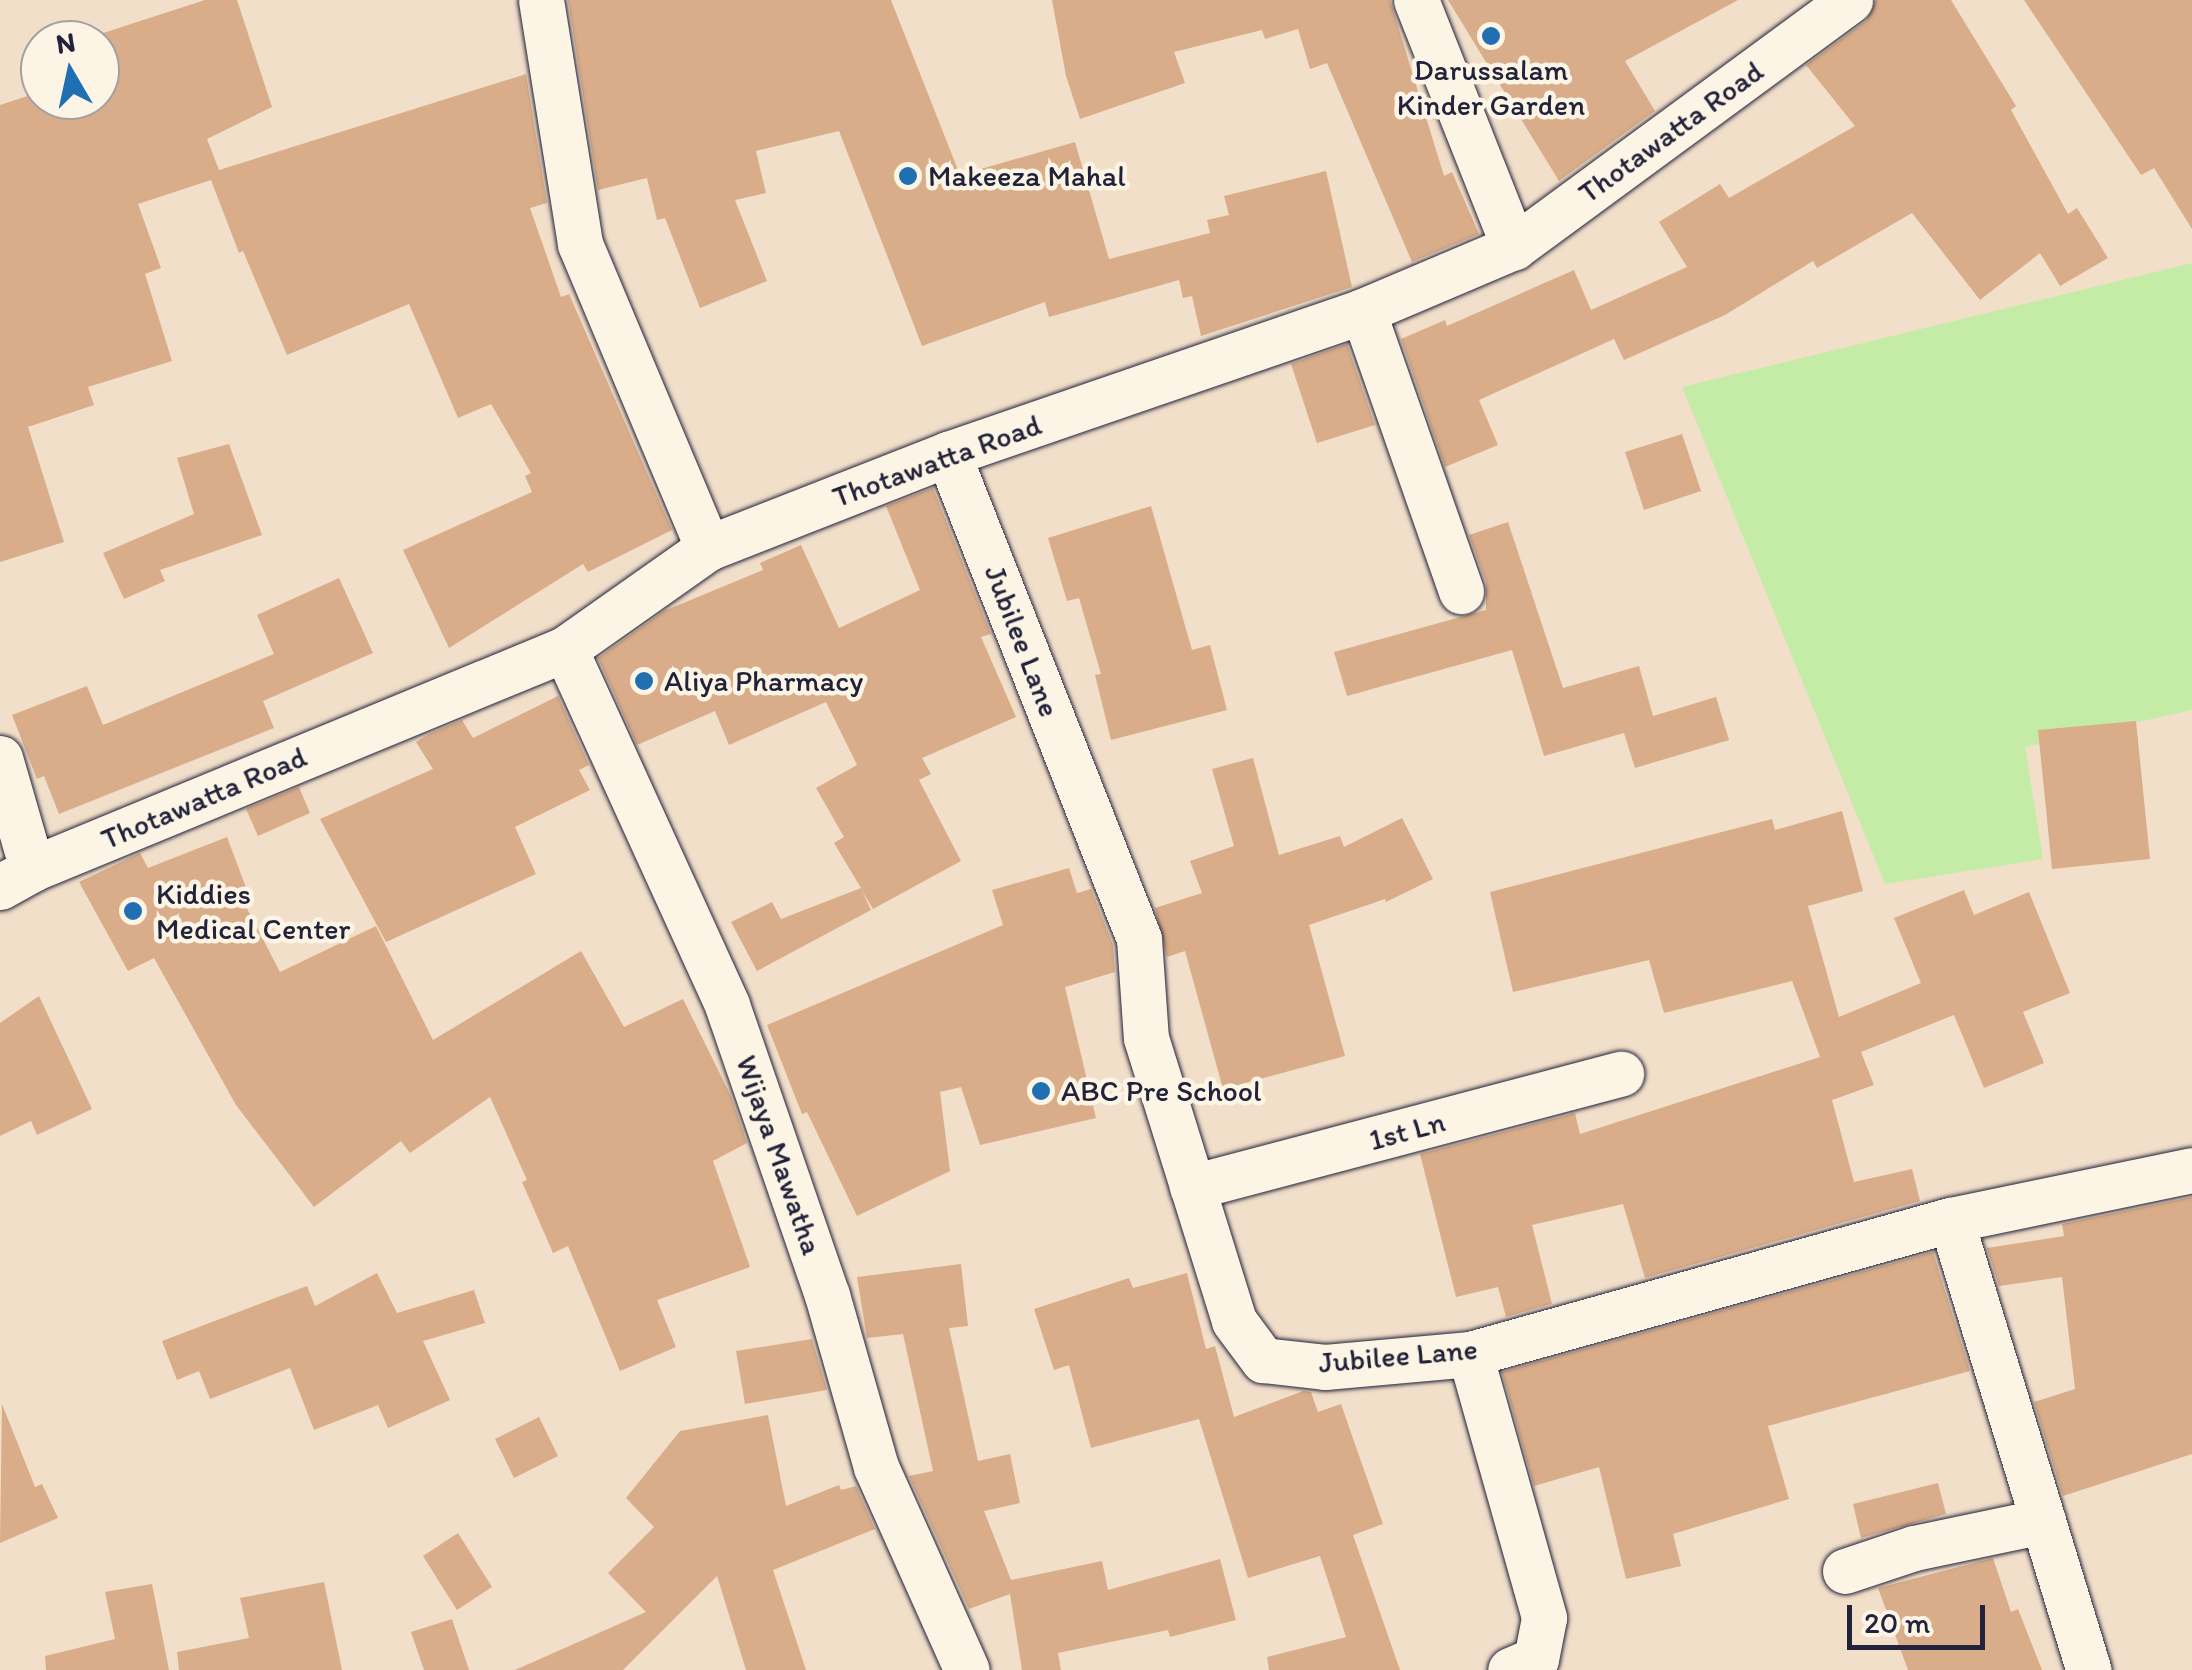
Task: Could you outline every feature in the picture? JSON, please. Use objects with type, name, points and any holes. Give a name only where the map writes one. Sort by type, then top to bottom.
[{"type":"street","points":[[542,0],[580,244],[708,548]]},
{"type":"street","points":[[1416,0],[1514,248]]},
{"type":"street","name":"Thotawatta Road","points":[[16,878],[565,648],[708,548],[948,454],[1363,311],[1514,248],[1850,0]]},
{"type":"street","points":[[1363,311],[1461,591]]},
{"type":"street","name":"Jubilee Lane","points":[[948,454],[1139,939],[1146,1038],[1234,1321],[1263,1360],[1325,1367],[1470,1354],[1951,1220],[2192,1170]]},
{"type":"street","name":"Wijaya Mawatha","points":[[565,648],[726,1005],[828,1296],[876,1467],[967,1670]]},
{"type":"street","points":[[0,758],[16,878]]},
{"type":"street","name":"1st Ln","points":[[1192,1187],[1621,1074]]},
{"type":"street","points":[[1951,1220],[2089,1670]]},
{"type":"street","points":[[1470,1354],[1544,1618],[1536,1659],[1510,1670]]},
{"type":"street","points":[[1845,1570],[1914,1548],[2042,1521]]},
{"type":"green space","points":[[2192,263],[2192,710],[2025,747],[2043,859],[1885,884],[1682,387]]},
{"type":"building","points":[[205,0],[237,0],[272,107],[207,139],[219,170],[526,74],[547,203],[530,208],[561,297],[569,294],[672,530],[588,572],[583,564],[449,648],[403,550],[532,492],[525,476],[531,473],[491,404],[458,418],[409,304],[287,355],[243,251],[239,253],[211,180],[138,204],[161,268],[145,274],[172,361],[88,387],[94,405],[28,427],[64,542],[0,562],[0,105],[20,98],[20,120],[120,120],[120,28]]},
{"type":"building","points":[[568,0],[891,0],[960,175],[1075,142],[1109,259],[1210,233],[1207,220],[1229,215],[1224,196],[1326,171],[1352,287],[1201,336],[1192,296],[1183,298],[1179,280],[1049,317],[1045,302],[922,346],[839,131],[756,151],[766,193],[735,200],[767,281],[700,308],[665,218],[657,220],[647,178],[598,190]]},
{"type":"building","points":[[1052,0],[1390,0],[1444,176],[1452,172],[1479,234],[1412,262],[1327,63],[1310,69],[1298,29],[1265,39],[1262,30],[1174,52],[1185,83],[1080,119],[1066,76]]},
{"type":"building","points":[[1448,0],[1738,0],[1625,61],[1655,111],[1559,181]]},
{"type":"building","points":[[1876,0],[1951,0],[2016,106],[2011,110],[2068,214],[2077,208],[2108,258],[2060,286],[2040,253],[1980,300],[1912,213],[1817,268],[1813,261],[1725,315],[1624,360],[1614,339],[1479,400],[1498,445],[1445,467],[1401,339],[1445,320],[1447,326],[1574,270],[1591,310],[1687,267],[1659,222],[1720,184],[1729,198],[1855,126],[1806,65],[1866,21]]},
{"type":"building","points":[[2024,0],[2192,0],[2192,229],[2154,168],[2141,175]]},
{"type":"building","points":[[1347,344],[1375,425],[1317,443],[1291,364]]},
{"type":"building","points":[[1682,434],[1701,491],[1644,510],[1625,452]]},
{"type":"building","points":[[229,444],[262,535],[160,570],[165,581],[124,599],[103,553],[194,514],[177,458]]},
{"type":"building","points":[[933,488],[991,634],[981,637],[1016,717],[922,758],[931,774],[919,780],[961,861],[873,909],[862,891],[871,910],[757,971],[731,922],[772,902],[781,919],[861,888],[834,843],[844,837],[816,788],[857,765],[826,702],[729,745],[715,711],[637,745],[598,658],[664,611],[763,570],[760,563],[801,545],[839,628],[920,590],[886,506]]},
{"type":"building","points":[[1151,506],[1192,650],[1210,645],[1227,710],[1111,740],[1095,675],[1101,674],[1079,598],[1067,601],[1048,538]]},
{"type":"building","points":[[1508,522],[1563,688],[1639,666],[1653,716],[1716,697],[1729,740],[1635,768],[1624,733],[1544,756],[1512,650],[1347,696],[1334,652],[1486,610],[1486,582],[1469,535]]},
{"type":"building","points":[[339,578],[373,653],[263,701],[274,728],[59,814],[44,776],[37,779],[12,715],[87,686],[103,725],[274,654],[257,615]]},
{"type":"building","points":[[558,696],[589,765],[579,770],[590,790],[515,827],[536,874],[386,942],[320,819],[433,769],[416,742],[429,734],[462,720],[473,738]]},
{"type":"building","points":[[2136,721],[2150,859],[2052,869],[2038,730]]},
{"type":"building","points":[[1253,758],[1279,855],[1340,836],[1344,847],[1402,818],[1433,879],[1386,902],[1385,899],[1309,925],[1345,1056],[1223,1089],[1185,951],[1167,957],[1155,908],[1202,893],[1190,861],[1234,846],[1212,769]]},
{"type":"building","points":[[299,787],[310,813],[258,836],[246,809]]},
{"type":"building","points":[[1842,811],[1863,891],[1808,906],[1839,1017],[1921,983],[1894,918],[1964,890],[1974,915],[2029,892],[2070,993],[2023,1012],[2044,1063],[1984,1088],[1954,1015],[1861,1052],[1874,1085],[1832,1100],[1854,1182],[1912,1169],[1920,1201],[1645,1278],[1623,1204],[1532,1225],[1552,1304],[1506,1317],[1498,1287],[1456,1297],[1420,1154],[1575,1113],[1580,1134],[1820,1057],[1792,981],[1664,1013],[1649,960],[1513,992],[1490,892],[1772,819],[1775,830]]},
{"type":"building","points":[[227,837],[250,898],[243,901],[280,972],[376,926],[433,1040],[581,951],[624,1027],[683,999],[731,1096],[747,1143],[713,1161],[750,1267],[657,1300],[676,1347],[620,1371],[568,1246],[553,1253],[522,1182],[527,1180],[490,1097],[410,1153],[401,1141],[314,1207],[236,1105],[154,958],[128,971],[79,882],[140,853],[148,868]]},
{"type":"building","points":[[1069,868],[1077,893],[1091,889],[1113,945],[1115,972],[1065,987],[1096,1118],[980,1145],[961,1087],[940,1092],[950,1171],[857,1216],[807,1112],[802,1114],[767,1025],[1003,925],[992,890]]},
{"type":"building","points":[[39,996],[92,1109],[37,1135],[31,1121],[0,1136],[0,1023]]},
{"type":"building","points":[[2192,1197],[2192,1454],[2063,1496],[2034,1402],[2075,1389],[2062,1277],[1999,1286],[1987,1248],[2064,1236],[2062,1224]]},
{"type":"building","points":[[1933,1252],[1970,1371],[1768,1426],[1789,1499],[1673,1534],[1681,1566],[1626,1579],[1599,1467],[1534,1486],[1502,1372]]},
{"type":"building","points":[[961,1264],[968,1326],[949,1328],[978,1461],[1010,1454],[1020,1503],[984,1511],[1011,1580],[1102,1561],[1108,1590],[1220,1559],[1236,1620],[1170,1637],[1168,1630],[1058,1653],[1061,1670],[1022,1670],[1010,1594],[969,1609],[909,1476],[933,1471],[903,1334],[867,1338],[857,1277]]},
{"type":"building","points":[[377,1273],[397,1313],[474,1290],[485,1323],[423,1341],[450,1400],[388,1428],[378,1405],[314,1430],[290,1368],[210,1399],[199,1371],[177,1380],[162,1341],[307,1286],[315,1306]]},
{"type":"building","points":[[1187,1273],[1206,1349],[1215,1346],[1234,1417],[1303,1391],[1311,1392],[1318,1412],[1341,1404],[1383,1524],[1353,1535],[1400,1670],[1269,1670],[1267,1657],[1346,1637],[1320,1556],[1248,1578],[1199,1419],[1091,1448],[1069,1365],[1054,1370],[1034,1309],[1129,1278],[1133,1288]]},
{"type":"building","points":[[812,1339],[827,1390],[745,1404],[736,1351]]},
{"type":"building","points":[[2,1404],[35,1487],[42,1484],[58,1518],[0,1543]]},
{"type":"building","points":[[768,1415],[786,1506],[839,1485],[841,1490],[856,1486],[875,1529],[773,1570],[806,1670],[746,1670],[717,1576],[623,1670],[515,1670],[646,1612],[608,1573],[654,1527],[626,1498],[680,1431]]},
{"type":"building","points":[[539,1417],[558,1456],[514,1478],[495,1439]]},
{"type":"building","points":[[1938,1483],[1946,1514],[1861,1538],[1853,1504]]},
{"type":"building","points":[[458,1533],[492,1587],[457,1610],[423,1556]]},
{"type":"building","points":[[1993,1558],[2011,1612],[2018,1609],[2042,1670],[1908,1670],[1878,1588]]},
{"type":"building","points":[[324,1582],[342,1670],[179,1670],[177,1652],[249,1638],[240,1598]]},
{"type":"building","points":[[152,1584],[169,1670],[46,1670],[45,1656],[115,1639],[105,1592]]},
{"type":"building","points":[[452,1619],[469,1670],[424,1670],[411,1632]]},
{"type":"place","name":"Darussalam Kinder Garden","points":[[1491,36]]},
{"type":"place","name":"Makeeza Mahal","points":[[908,176]]},
{"type":"place","name":"Aliya Pharmacy","points":[[644,681]]},
{"type":"place","name":"Kiddies Medical Center","points":[[133,911]]},
{"type":"place","name":"ABC Pre School","points":[[1041,1091]]}]
